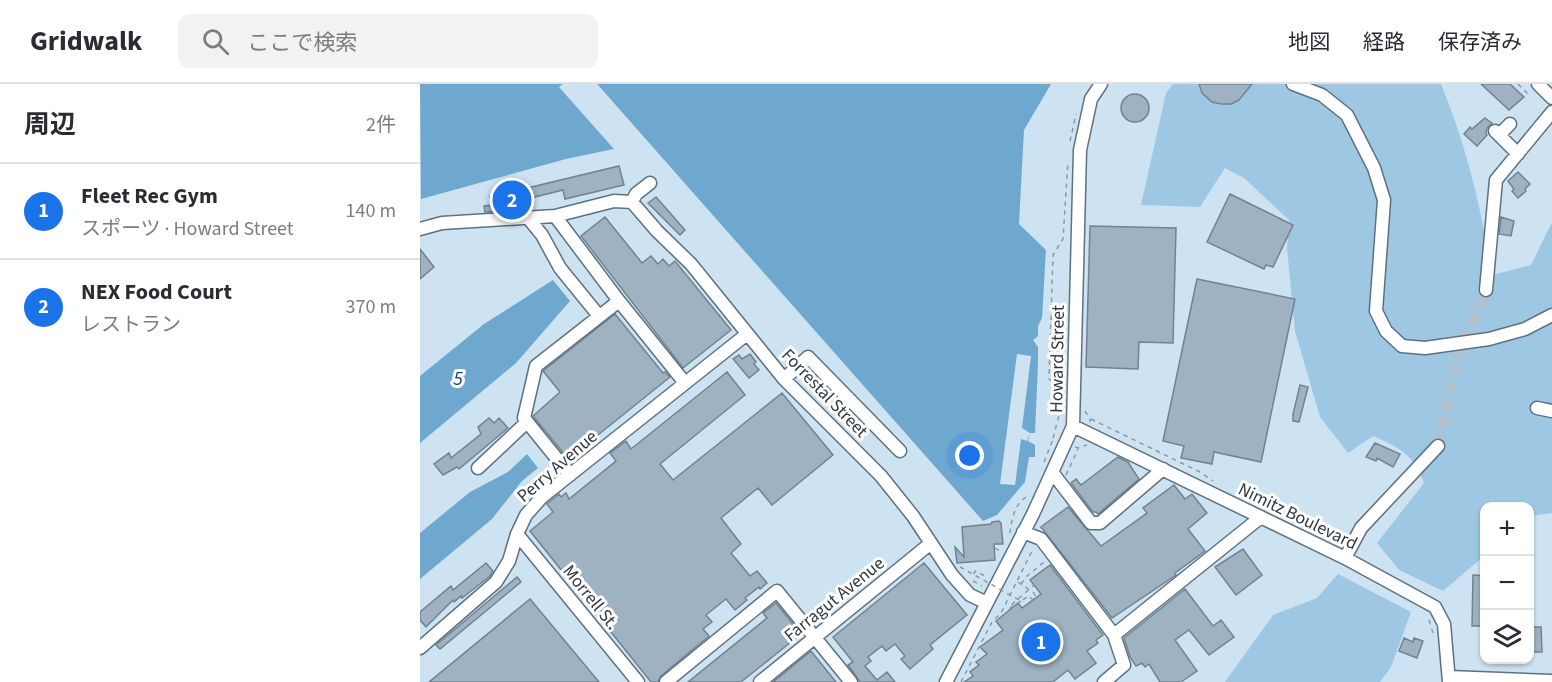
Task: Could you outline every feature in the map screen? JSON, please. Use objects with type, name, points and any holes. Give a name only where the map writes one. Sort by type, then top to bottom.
[{"type":"street","name":"Howard Street","points":[[946,682],[1023,532],[1047,471],[1073,426],[1080,150],[1091,99],[1101,84]]},
{"type":"street","points":[[1293,84],[1322,95],[1347,115],[1374,168],[1384,200],[1376,310],[1386,331],[1402,346],[1425,348],[1489,339],[1525,329],[1552,315]]},
{"type":"street","points":[[1538,84],[1552,98]]},
{"type":"street","points":[[1486,290],[1496,180],[1552,112]]},
{"type":"street","points":[[1510,124],[1497,133],[1518,154]]},
{"type":"street","points":[[420,229],[442,223],[555,216],[614,201],[634,204],[636,194],[650,183]]},
{"type":"street","name":"Forrestal Street","points":[[634,204],[657,231],[691,264],[784,378],[881,476],[921,522],[931,543],[958,582],[970,595],[987,603]]},
{"type":"street","points":[[555,216],[685,383]]},
{"type":"street","points":[[528,218],[542,235],[560,268],[599,316]]},
{"type":"street","points":[[570,475],[524,418],[536,366],[619,301]]},
{"type":"street","name":"Perry Avenue","points":[[420,648],[496,582],[509,561],[517,534],[526,515],[542,497],[747,334]]},
{"type":"street","points":[[784,378],[808,357],[900,451]]},
{"type":"street","points":[[1537,408],[1552,411]]},
{"type":"street","points":[[478,468],[527,422]]},
{"type":"street","name":"Nimitz Boulevard","points":[[1073,426],[1345,558],[1435,607],[1444,624],[1449,680]]},
{"type":"street","points":[[1345,558],[1361,528],[1438,446]]},
{"type":"street","points":[[1047,471],[1091,523],[1100,523],[1163,470]]},
{"type":"street","points":[[1114,635],[1262,518]]},
{"type":"street","points":[[1023,532],[1041,539],[1114,635],[1124,665],[1104,682]]},
{"type":"street","name":"Morrell St.","points":[[517,534],[638,682]]},
{"type":"street","name":"Farragut Avenue","points":[[760,682],[931,543]]},
{"type":"street","points":[[666,682],[777,591],[851,682]]},
{"type":"street","points":[[1449,680],[1552,681]]},
{"type":"path","points":[[1070,140],[1076,112]]},
{"type":"path","points":[[1047,471],[1061,408],[1062,388],[1049,379],[1053,255],[1063,239],[1068,162]]},
{"type":"path","points":[[494,195],[490,196],[494,214]]},
{"type":"path","points":[[1090,419],[1200,472],[1217,484]]},
{"type":"path","points":[[1053,439],[1061,442]]},
{"type":"path","points":[[1064,480],[1078,448],[1070,445]]},
{"type":"path","points":[[1087,445],[1094,446]]},
{"type":"path","points":[[1006,542],[1011,531],[1010,522],[1021,501],[1028,497],[1032,488]]},
{"type":"path","points":[[1038,529],[1069,507]]},
{"type":"path","points":[[961,682],[992,622],[1001,613],[1034,547]]},
{"type":"path","points":[[995,548],[1002,553]]},
{"type":"path","points":[[1022,584],[1027,576],[1050,556]]},
{"type":"path","points":[[974,574],[975,571],[988,578],[982,587],[966,576],[960,567],[974,574],[1021,601]]},
{"type":"path","points":[[1017,581],[1036,598]]},
{"type":"path","points":[[1032,600],[1029,596],[1009,607],[1027,588],[1034,585]]},
{"type":"path","points":[[1008,599],[1014,602]]},
{"type":"path","points":[[1428,618],[1434,635]]},
{"type":"shaded area","points":[[1173,84],[1441,84],[1472,178],[1492,275],[1531,265],[1552,222],[1552,513],[1534,515],[1534,502],[1480,502],[1480,559],[1443,591],[1399,570],[1377,543],[1424,483],[1415,465],[1398,448],[1373,436],[1348,453],[1320,417],[1295,331],[1287,248],[1289,220],[1244,178],[1225,168],[1200,207],[1141,205],[1166,93]]},
{"type":"shaded area","points":[[1338,574],[1411,612],[1391,667],[1380,682],[1225,682],[1273,615],[1317,598]]},
{"type":"water","points":[[420,84],[563,84],[559,87],[614,149],[566,159],[421,199]]},
{"type":"water","points":[[597,84],[1051,84],[1024,130],[1019,224],[1046,250],[1042,318],[1038,326],[1038,336],[1033,340],[1038,347],[1035,433],[1030,433],[1028,441],[1035,445],[1035,457],[1029,457],[1025,482],[997,515],[983,521],[970,509]]},
{"type":"water","name":"5","points":[[553,280],[570,301],[516,363],[420,443],[420,376],[484,324]]},
{"type":"water","points":[[527,454],[538,468],[522,481],[492,519],[420,579],[420,533],[470,492],[508,472]]},
{"type":"pier","points":[[594,84],[597,84],[983,521],[979,522],[968,511]]},
{"type":"pier","points":[[1017,354],[1031,356],[1022,428],[1030,433],[1027,441],[1021,439],[1015,485],[1000,484]]},
{"type":"building","points":[[1199,84],[1252,84],[1239,100],[1231,104],[1221,104],[1212,102],[1202,93]]},
{"type":"building","points":[[1481,84],[1510,84],[1524,97],[1509,110]]},
{"type":"building","points":[[1135,94],[1145,98],[1149,108],[1145,118],[1135,122],[1125,118],[1121,108],[1125,98]]},
{"type":"building","points":[[1485,118],[1492,123],[1487,128],[1487,135],[1477,146],[1464,134],[1470,127],[1472,129]]},
{"type":"building","points":[[619,166],[624,185],[565,199],[563,190],[527,199],[529,207],[485,212],[484,206],[494,205],[493,203],[496,202],[494,192],[521,184],[523,189]]},
{"type":"building","points":[[1518,172],[1530,184],[1518,198],[1508,181]]},
{"type":"building","points":[[1230,194],[1293,225],[1273,267],[1266,265],[1264,269],[1207,242]]},
{"type":"building","points":[[656,197],[685,230],[680,235],[648,203]]},
{"type":"building","points":[[605,217],[642,263],[651,256],[658,264],[663,259],[669,266],[675,261],[731,330],[683,368],[581,236]]},
{"type":"building","points":[[1501,217],[1514,221],[1511,236],[1499,234]]},
{"type":"building","points":[[1090,226],[1176,228],[1173,343],[1139,342],[1138,369],[1086,367]]},
{"type":"building","points":[[420,249],[434,267],[420,279]]},
{"type":"building","points":[[1197,279],[1295,299],[1261,462],[1214,452],[1212,464],[1181,458],[1184,446],[1163,441]]},
{"type":"building","points":[[615,314],[663,373],[665,372],[670,377],[568,459],[533,416],[560,392],[543,371]]},
{"type":"building","points":[[750,354],[759,370],[749,378],[733,359],[739,355],[742,359]]},
{"type":"building","points":[[727,372],[745,395],[660,464],[673,480],[782,393],[833,455],[772,505],[758,488],[721,518],[741,544],[731,553],[750,576],[757,571],[767,583],[745,598],[747,600],[735,610],[726,599],[706,615],[712,622],[703,629],[709,636],[661,676],[658,682],[651,682],[530,531],[553,512],[547,504],[559,494],[561,497],[566,493],[569,499],[616,461],[610,453],[626,441],[631,449]]},
{"type":"building","points":[[1300,385],[1308,387],[1299,422],[1293,421],[1293,414]]},
{"type":"building","points":[[489,418],[494,423],[499,418],[508,428],[459,469],[457,467],[443,475],[434,464],[449,453],[451,458],[481,434],[478,427]]},
{"type":"building","points":[[1375,443],[1400,454],[1393,467],[1377,458],[1376,461],[1366,457]]},
{"type":"building","points":[[1118,457],[1128,462],[1139,479],[1098,514],[1093,512],[1071,483],[1076,479],[1081,485]]},
{"type":"building","points":[[1174,485],[1185,499],[1192,494],[1207,513],[1188,529],[1205,551],[1175,573],[1176,575],[1112,618],[1041,527],[1068,507],[1101,546],[1147,513],[1143,508]]},
{"type":"building","points":[[999,521],[1003,544],[994,544],[995,560],[957,563],[955,547],[964,557],[962,527]]},
{"type":"building","points":[[1243,549],[1262,575],[1236,595],[1215,567]]},
{"type":"building","points":[[486,563],[493,571],[490,576],[462,598],[461,596],[454,602],[453,600],[426,627],[420,620],[420,612],[451,586],[453,590]]},
{"type":"building","points":[[924,563],[967,615],[930,645],[933,649],[910,669],[901,659],[905,656],[895,644],[886,651],[882,646],[868,657],[871,661],[865,666],[877,680],[887,672],[895,682],[860,682],[848,665],[853,662],[833,637]]},
{"type":"building","points":[[1050,565],[1103,635],[1096,640],[1098,643],[1087,651],[1096,663],[1075,679],[1068,670],[1053,682],[964,682],[973,676],[970,672],[979,665],[976,662],[987,654],[980,647],[1003,630],[996,621],[1018,603],[1022,608],[1041,594],[1030,580]]},
{"type":"building","points":[[1473,575],[1480,576],[1480,626],[1472,626]]},
{"type":"building","points":[[517,577],[521,582],[440,649],[436,645]]},
{"type":"building","points":[[1185,589],[1213,626],[1221,620],[1234,637],[1209,655],[1189,630],[1175,640],[1197,671],[1181,682],[1160,682],[1149,664],[1145,667],[1142,663],[1136,666],[1130,657],[1124,638]]},
{"type":"building","points":[[530,599],[599,682],[429,682]]},
{"type":"building","points":[[776,603],[801,634],[741,682],[688,682],[767,618],[763,613]]},
{"type":"building","points":[[1534,627],[1541,627],[1542,652],[1534,652]]},
{"type":"building","points":[[1404,638],[1413,642],[1414,638],[1423,641],[1417,658],[1399,651]]},
{"type":"building","points":[[811,651],[836,682],[773,682]]},
{"type":"tunnel","points":[[1438,446],[1456,360],[1486,290]]},
{"type":"place","name":"NEX Food Court","points":[[512,200]]},
{"type":"place","name":"Fleet Rec Gym","points":[[1041,642]]}]
